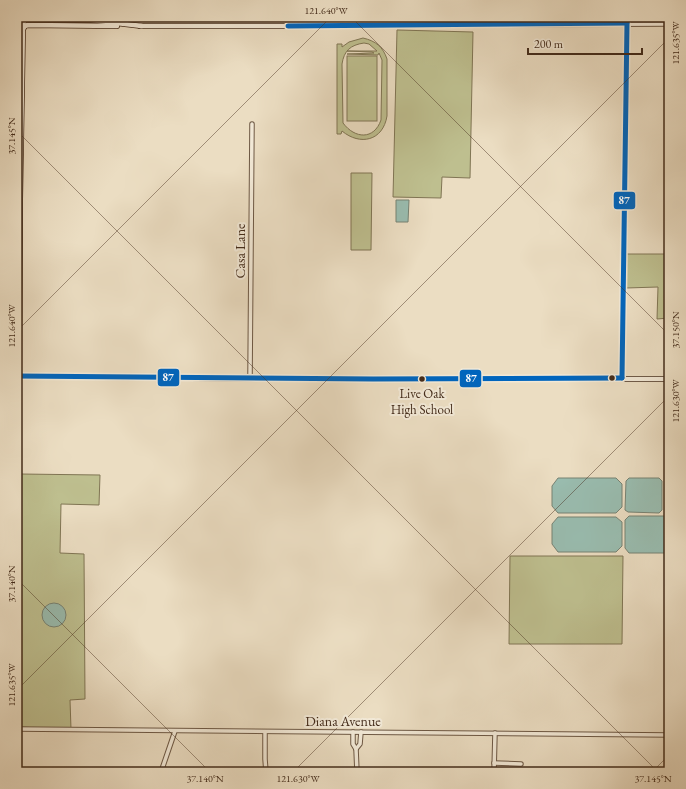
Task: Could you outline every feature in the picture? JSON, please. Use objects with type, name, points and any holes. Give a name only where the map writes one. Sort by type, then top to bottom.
[{"type":"street","points":[[288,26],[290,17]]},
{"type":"street","points":[[622,378],[626,23]]},
{"type":"street","points":[[17,710],[20,199],[23,29],[25,26],[669,24]]},
{"type":"street","name":"Casa Lane","points":[[250,378],[252,124]]},
{"type":"street","points":[[18,376],[669,379]]},
{"type":"street","name":"Diana Avenue","points":[[17,729],[669,735]]},
{"type":"street","points":[[161,772],[175,731]]},
{"type":"street","points":[[265,732],[266,772]]},
{"type":"street","points":[[353,732],[353,744],[356,749],[357,772]]},
{"type":"street","points":[[356,749],[360,744],[360,732]]},
{"type":"street","points":[[494,772],[495,733]]},
{"type":"street","points":[[494,763],[522,764]]},
{"type":"green space","points":[[397,30],[473,32],[470,178],[442,177],[441,198],[393,197]]},
{"type":"green space","points":[[363,38],[372,41],[381,48],[387,59],[387,116],[381,131],[376,136],[370,138],[356,138],[349,136],[342,131],[341,134],[337,134],[337,44],[342,44],[342,47],[349,42]],"holes":[[[364,43],[369,44],[377,51],[347,51],[355,45]],[[347,51],[374,53],[347,54],[378,55],[379,53],[382,60],[381,120],[378,127],[374,131],[364,135],[353,132],[343,123],[342,64]]]},
{"type":"green space","points":[[347,56],[377,56],[377,121],[347,121]]},
{"type":"green space","points":[[351,173],[372,173],[371,250],[351,250]]},
{"type":"green space","points":[[626,254],[669,254],[669,318],[657,319],[658,287],[626,288]]},
{"type":"green space","points":[[20,474],[100,475],[99,505],[61,504],[60,553],[84,554],[85,699],[70,700],[71,729],[17,727]]},
{"type":"green space","points":[[510,556],[623,556],[622,644],[509,644]]},
{"type":"shaded area","points":[[396,200],[409,200],[408,222],[396,222]]},
{"type":"shaded area","points":[[558,478],[616,478],[622,484],[622,507],[616,513],[558,513],[552,506],[552,486]]},
{"type":"shaded area","points":[[629,478],[659,478],[662,481],[662,510],[659,513],[628,512],[625,510],[626,481]]},
{"type":"shaded area","points":[[666,478],[669,478],[669,513],[666,513]]},
{"type":"shaded area","points":[[629,516],[669,516],[669,553],[629,553],[625,548],[625,520]]},
{"type":"shaded area","points":[[558,517],[616,517],[622,522],[622,546],[616,552],[558,552],[552,544],[552,524]]},
{"type":"shaded area","points":[[54,603],[59,604],[65,610],[65,620],[59,626],[54,627],[49,626],[43,620],[42,615],[43,610],[49,604]]},
{"type":"transit line","name":"87","points":[[288,26],[627,23]]},
{"type":"transit line","name":"87","points":[[622,378],[627,23]]},
{"type":"transit line","name":"87","points":[[17,376],[373,379],[622,378]]},
{"type":"place","name":"Live Oak High School","points":[[422,379]]}]
